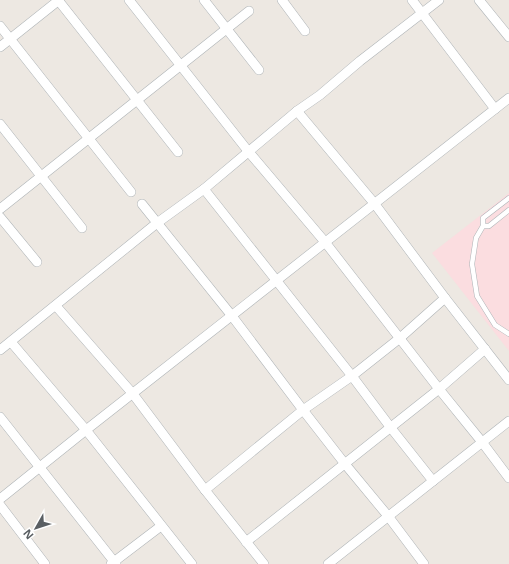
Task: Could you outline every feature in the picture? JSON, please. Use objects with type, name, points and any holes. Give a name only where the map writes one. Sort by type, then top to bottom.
[{"type":"street","points":[[0,47],[59,0],[178,152]]},
{"type":"street","points":[[129,0],[248,151],[325,242],[509,478]]},
{"type":"street","points":[[204,0],[259,70]]},
{"type":"street","points":[[282,0],[305,31]]},
{"type":"street","points":[[412,0],[495,109]]},
{"type":"street","points":[[0,350],[157,223],[204,189],[248,151],[320,95],[360,61],[439,0]]},
{"type":"street","points":[[479,0],[509,37]]},
{"type":"street","points":[[0,209],[249,11]]},
{"type":"street","points":[[0,26],[131,192]]},
{"type":"street","points":[[0,500],[86,430],[509,98]]},
{"type":"street","points":[[297,112],[374,203],[509,380]]},
{"type":"street","points":[[0,124],[82,228]]},
{"type":"street","points":[[204,189],[433,481]]},
{"type":"street","points":[[142,204],[232,316],[303,410],[388,516],[424,564]]},
{"type":"street","points":[[0,217],[37,262]]},
{"type":"street","points":[[205,490],[303,410],[352,376],[400,338],[445,298]]},
{"type":"street","points":[[56,306],[133,394],[205,490],[264,564]]},
{"type":"street","points":[[11,342],[86,430],[192,564]]},
{"type":"street","points":[[246,542],[391,428],[485,349]]},
{"type":"street","points":[[0,417],[114,563],[161,526]]},
{"type":"street","points":[[328,564],[509,420]]},
{"type":"street","points":[[0,505],[45,564]]},
{"type":"lane","points":[[509,198],[484,218],[476,238],[472,264],[477,296],[496,325],[509,334]]},
{"type":"lane","points":[[482,226],[489,226],[509,210]]},
{"type":"shaded area","points":[[509,193],[509,351],[432,253]]}]
